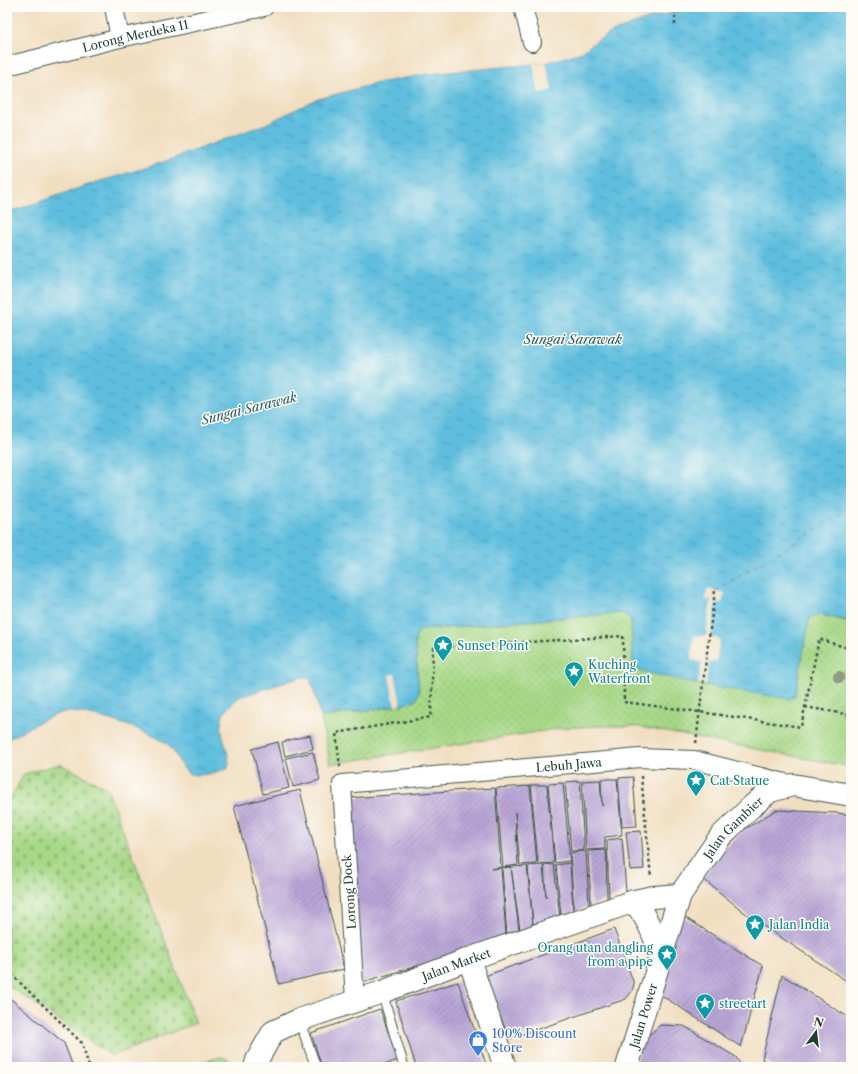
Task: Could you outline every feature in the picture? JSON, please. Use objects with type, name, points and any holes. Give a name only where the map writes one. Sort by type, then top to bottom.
[{"type":"main road","name":"Jalan Gambier","points":[[680,895],[720,838],[751,807],[770,792],[794,786],[851,795]]},
{"type":"main road","name":"Jalan Market","points":[[255,1067],[257,1060],[273,1032],[299,1020],[382,992],[468,959],[643,899],[680,895]]},
{"type":"main road","name":"Jalan Power","points":[[627,1067],[680,895]]},
{"type":"main road","points":[[643,899],[645,916],[653,932],[661,957]]},
{"type":"main road","points":[[468,959],[505,1067]]},
{"type":"street","points":[[114,7],[120,38]]},
{"type":"street","name":"Lorong Merdeka 11","points":[[7,66],[246,9],[264,7]]},
{"type":"street","points":[[523,7],[532,42]]},
{"type":"street","name":"Lebuh Jawa","points":[[342,784],[640,758],[694,760],[794,786]]},
{"type":"street","name":"Lorong Dock","points":[[342,784],[356,1000]]},
{"type":"lane","points":[[382,992],[404,1067]]},
{"type":"lane","points":[[299,1020],[316,1067]]},
{"type":"path","points":[[675,12],[675,25]]},
{"type":"path","points":[[694,760],[715,591]]},
{"type":"path","points":[[342,784],[336,733],[431,717],[433,648],[623,636],[624,702],[801,727],[819,640],[851,648]]},
{"type":"path","points":[[805,707],[851,715]]},
{"type":"path","points":[[640,758],[643,899]]},
{"type":"path","points":[[7,970],[82,1043],[89,1067]]},
{"type":"green space","name":"Kuching Waterfront","points":[[622,613],[628,616],[631,620],[633,663],[698,684],[706,684],[818,614],[851,622],[851,767],[634,726],[563,728],[330,764],[321,717],[395,706],[415,701],[419,692],[415,641],[416,635],[420,630]]},
{"type":"green space","points":[[60,764],[107,788],[196,1023],[112,1056],[7,985],[7,805],[24,774]]},
{"type":"green space","points":[[221,1057],[228,1059],[233,1067],[184,1067]]},
{"type":"water","name":"Sungai Sarawak","points":[[724,7],[851,7],[851,622],[818,614],[811,617],[795,695],[789,699],[698,684],[640,671],[633,663],[631,620],[628,616],[621,613],[420,630],[416,635],[415,641],[419,693],[415,701],[401,705],[321,717],[311,681],[308,678],[302,677],[239,697],[231,704],[221,722],[221,728],[229,760],[228,767],[221,771],[209,774],[190,774],[184,768],[170,746],[147,733],[117,722],[86,714],[64,712],[35,724],[7,740],[7,213],[88,185],[161,163],[266,124],[315,100],[378,83],[428,74],[546,63],[582,52],[598,40],[615,31],[648,19],[675,12]]},
{"type":"pier","points":[[546,63],[552,90],[539,93],[533,64]]},
{"type":"pier","points":[[707,589],[725,593],[722,603],[716,602],[711,637],[720,639],[716,662],[712,661],[712,663],[709,663],[706,684],[698,684],[702,662],[691,660],[694,636],[706,636],[711,600],[705,599]]},
{"type":"pier","points":[[395,674],[401,705],[395,706],[389,675]]},
{"type":"building","points":[[310,735],[313,749],[285,756],[282,742]]},
{"type":"building","points":[[278,742],[289,788],[263,794],[252,749]]},
{"type":"building","points":[[313,752],[320,780],[293,787],[286,758]]},
{"type":"building","points":[[633,777],[637,826],[622,827],[618,778]]},
{"type":"building","points":[[601,779],[617,779],[622,835],[605,837],[605,849],[586,850],[582,781],[600,780],[602,806]]},
{"type":"building","points":[[580,781],[584,850],[571,851],[565,782]]},
{"type":"building","points":[[563,783],[570,861],[555,863],[548,784]]},
{"type":"building","points":[[531,785],[547,785],[554,863],[538,864]]},
{"type":"building","points":[[530,786],[537,864],[520,865],[515,812],[518,865],[503,867],[496,788]]},
{"type":"building","points":[[495,788],[501,867],[491,869],[501,868],[506,935],[434,961],[359,983],[348,798]]},
{"type":"building","points":[[300,790],[344,969],[279,984],[234,806]]},
{"type":"building","points":[[776,810],[851,815],[851,984],[750,917],[702,878],[742,831]]},
{"type":"building","points":[[641,831],[644,869],[630,870],[626,832]]},
{"type":"building","points":[[622,838],[626,891],[609,900],[607,840]]},
{"type":"building","points":[[606,850],[607,899],[591,906],[588,851]]},
{"type":"building","points":[[586,851],[589,906],[574,912],[570,853]]},
{"type":"building","points":[[570,863],[573,912],[561,916],[556,865]]},
{"type":"building","points":[[544,864],[554,865],[560,918],[533,925],[528,866],[543,865],[546,897]]},
{"type":"building","points":[[527,866],[533,925],[520,930],[511,867]]},
{"type":"building","points":[[511,867],[519,930],[507,935],[502,868]]},
{"type":"building","points":[[678,913],[763,966],[741,1047],[655,991]]},
{"type":"building","points":[[614,929],[634,984],[632,991],[626,999],[509,1039],[485,976]]},
{"type":"building","points":[[782,975],[851,1019],[851,1067],[775,1067],[762,1059]]},
{"type":"building","points":[[458,982],[487,1067],[416,1067],[396,1001]]},
{"type":"building","points":[[7,996],[64,1043],[73,1067],[7,1067]]},
{"type":"building","points":[[380,1009],[398,1060],[379,1067],[322,1067],[311,1033]]},
{"type":"building","points":[[660,1025],[684,1026],[736,1057],[742,1067],[636,1067],[640,1048],[649,1035]]},
{"type":"ferry route","points":[[715,591],[851,508]]},
{"type":"place","name":"Sunset Point","points":[[443,662]]},
{"type":"place","name":"Kuching Waterfront","points":[[574,688]]},
{"type":"place","name":"Cat Statue","points":[[696,797]]},
{"type":"place","name":"Jalan India","points":[[755,941]]},
{"type":"place","name":"Orang utan dangling from a pipe","points":[[667,971]]},
{"type":"place","name":"streetart","points":[[705,1020]]},
{"type":"place","name":"100% Discount Store","points":[[478,1057]]}]
